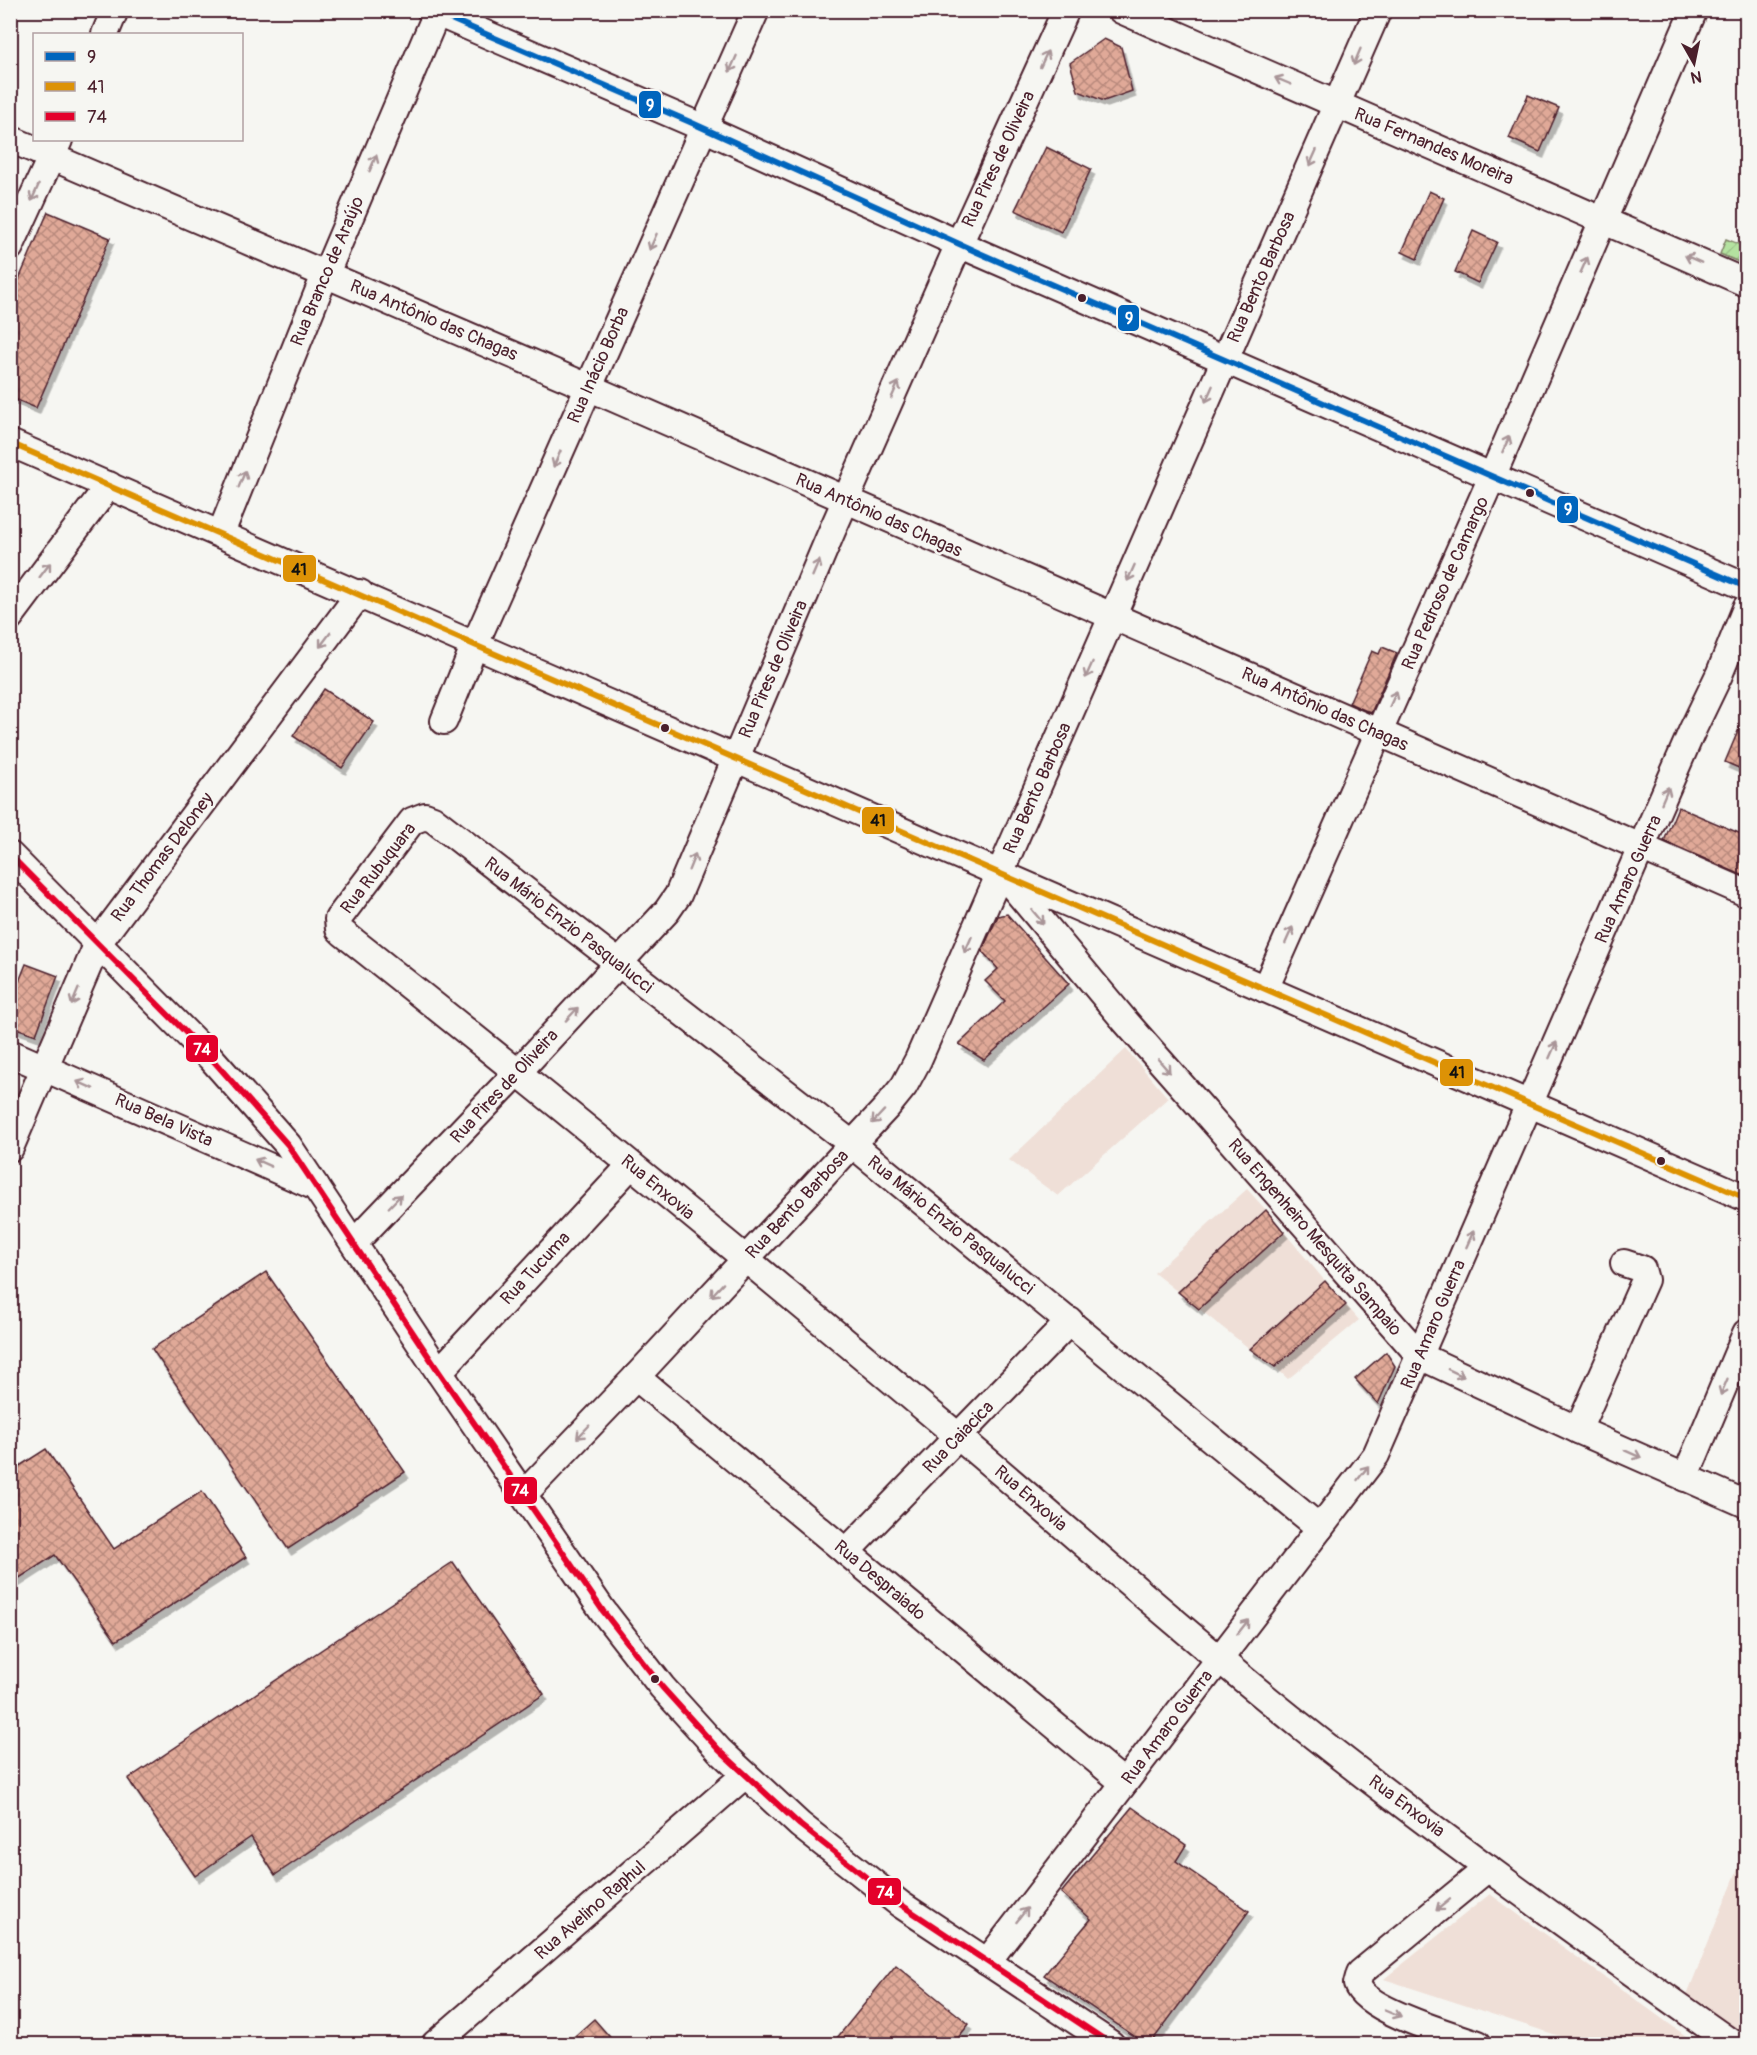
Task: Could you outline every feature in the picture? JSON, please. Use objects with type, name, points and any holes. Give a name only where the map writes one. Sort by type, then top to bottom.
[{"type":"street","points":[[105,33],[115,10]]},
{"type":"street","name":"Rua Inácio Borba","points":[[444,721],[475,644],[756,10]]},
{"type":"street","name":"Rua Pires de Oliveira","points":[[354,1244],[519,1071],[667,911],[678,895],[846,501],[959,244],[1066,10]]},
{"type":"street","name":"Rua Fernandes Moreira","points":[[1121,10],[1746,283]]},
{"type":"street","name":"Rua Bento Barbosa","points":[[523,1495],[745,1260],[904,1086],[918,1060],[1001,872],[1378,10]]},
{"type":"street","name":"Rua Pedroso de Camargo","points":[[1265,989],[1492,477],[1694,10]]},
{"type":"street","points":[[435,11],[959,244],[1746,587]]},
{"type":"street","name":"Rua Branco de Araújo","points":[[221,533],[435,11]]},
{"type":"street","name":"Rua Antônio das Chagas","points":[[10,139],[55,148],[326,274],[1746,893]]},
{"type":"street","points":[[10,247],[55,148]]},
{"type":"street","points":[[10,443],[360,593],[1746,1198]]},
{"type":"street","points":[[10,617],[109,485]]},
{"type":"street","name":"Rua Thomas Deloney","points":[[10,1148],[98,943],[360,593]]},
{"type":"street","name":"Rua Amaro Guerra","points":[[987,1962],[1376,1455],[1692,731],[1719,675],[1746,608]]},
{"type":"street","name":"Rua Rubuquara","points":[[343,933],[339,928],[338,919],[412,821],[425,816],[433,819]]},
{"type":"street","name":"Rua Mário Enzio Pasqualucci","points":[[433,819],[852,1144],[1320,1528]]},
{"type":"street","points":[[10,855],[219,1066],[288,1144],[603,1611],[662,1687],[719,1750],[800,1825],[900,1904],[1111,2044]]},
{"type":"street","name":"Rua Engenheiro Mesquita Sampaio","points":[[1001,872],[1125,1021],[1420,1356],[1578,1430],[1746,1504]]},
{"type":"street","name":"Rua Enxovia","points":[[343,933],[519,1071],[1304,1728],[1567,1927],[1733,2044]]},
{"type":"street","name":"Rua Bela Vista","points":[[10,1053],[317,1187]]},
{"type":"street","name":"Rua Tucuma","points":[[439,1371],[631,1165]]},
{"type":"street","points":[[1578,1430],[1645,1280],[1642,1269],[1624,1263]]},
{"type":"street","name":"Rua Caiacica","points":[[846,1552],[1070,1321]]},
{"type":"street","points":[[1685,1478],[1746,1333]]},
{"type":"street","name":"Rua Despraiado","points":[[636,1377],[1124,1783]]},
{"type":"street","name":"Rua Avelino Raphul","points":[[435,2044],[745,1775]]},
{"type":"street","points":[[1478,2044],[1385,2009],[1362,1994],[1357,1983],[1360,1973],[1488,1868]]},
{"type":"shaded area","points":[[1126,1049],[1168,1098],[1058,1196],[1009,1160]]},
{"type":"shaded area","points":[[1247,1189],[1266,1210],[1178,1292],[1154,1273]]},
{"type":"shaded area","points":[[1284,1232],[1325,1281],[1250,1349],[1199,1309]]},
{"type":"shaded area","points":[[1346,1305],[1359,1320],[1288,1379],[1275,1367]]},
{"type":"shaded area","points":[[1746,1849],[1746,2040],[1686,1997]]},
{"type":"shaded area","points":[[1490,1894],[1697,2044],[1584,2044],[1384,1979]]},
{"type":"green space","points":[[1726,239],[1746,247],[1746,265],[1720,254]]},
{"type":"building","points":[[1104,39],[1121,47],[1132,91],[1104,101],[1078,91],[1070,63]]},
{"type":"building","points":[[1528,95],[1559,108],[1540,152],[1509,138]]},
{"type":"building","points":[[1046,147],[1091,169],[1061,232],[1015,210]]},
{"type":"building","points":[[1429,191],[1444,198],[1417,259],[1402,252]]},
{"type":"building","points":[[48,212],[110,238],[36,408],[10,397],[10,300]]},
{"type":"building","points":[[1473,231],[1497,242],[1478,283],[1455,272]]},
{"type":"building","points":[[1382,647],[1397,653],[1371,713],[1349,703],[1372,651],[1379,654]]},
{"type":"building","points":[[324,689],[374,722],[342,768],[293,736]]},
{"type":"building","points":[[1746,712],[1746,771],[1725,762]]},
{"type":"building","points":[[1678,807],[1746,836],[1746,877],[1664,841]]},
{"type":"building","points":[[1007,914],[1069,984],[984,1060],[959,1044],[1005,1001],[985,981],[998,969],[982,951],[998,916]]},
{"type":"building","points":[[26,964],[58,976],[36,1035],[10,1026],[10,1004]]},
{"type":"building","points":[[1266,1210],[1284,1232],[1199,1309],[1178,1292]]},
{"type":"building","points":[[266,1272],[405,1472],[288,1549],[152,1349]]},
{"type":"building","points":[[1325,1281],[1346,1305],[1275,1367],[1250,1349]]},
{"type":"building","points":[[1386,1352],[1395,1366],[1378,1404],[1355,1379]]},
{"type":"building","points":[[46,1449],[114,1549],[202,1491],[246,1557],[116,1641],[55,1555],[10,1584],[10,1472]]},
{"type":"building","points":[[453,1562],[544,1694],[275,1875],[251,1837],[195,1876],[128,1779]]},
{"type":"building","points":[[1132,1807],[1186,1845],[1176,1861],[1249,1911],[1150,2044],[1146,2044],[1044,1975],[1091,1919],[1061,1893]]},
{"type":"building","points":[[896,1965],[969,2024],[953,2044],[832,2044]]},
{"type":"building","points":[[594,2019],[616,2044],[566,2044]]},
{"type":"transit line","name":"9","points":[[430,10],[690,122],[977,252],[1746,587]]},
{"type":"transit line","name":"41","points":[[10,443],[1746,1198]]},
{"type":"transit line","name":"74","points":[[10,855],[211,1058],[288,1145],[439,1372],[603,1611],[662,1687],[719,1750],[800,1825],[900,1904],[1111,2044]]}]
